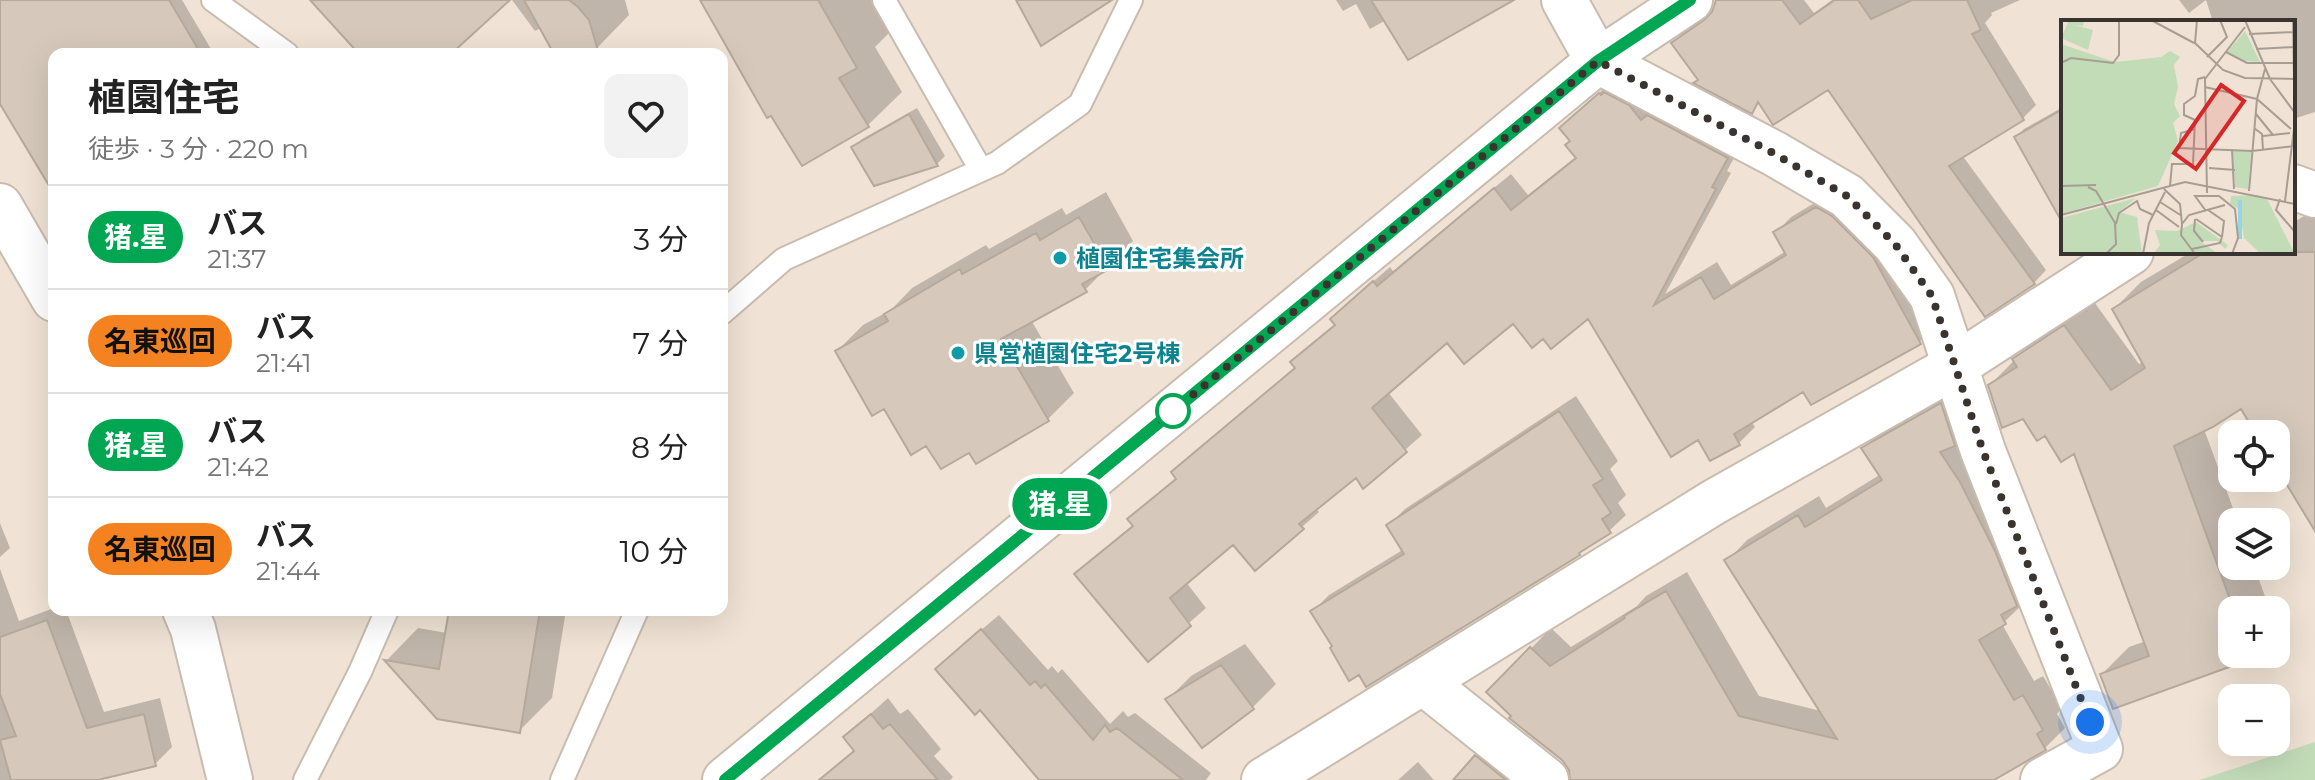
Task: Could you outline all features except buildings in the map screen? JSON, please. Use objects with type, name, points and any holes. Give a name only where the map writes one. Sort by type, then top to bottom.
[{"type":"street","points":[[1564,0],[1598,61],[1775,154],[1847,196],[1895,244],[1932,296],[1983,451],[2100,749],[2043,780]]},
{"type":"street","points":[[725,780],[1598,61],[1690,0]]},
{"type":"street","points":[[2295,188],[2315,195]]},
{"type":"street","points":[[0,206],[48,289]]},
{"type":"street","points":[[1264,780],[1714,502],[1955,366],[2128,254]]},
{"type":"street","points":[[188,616],[230,780]]},
{"type":"street","points":[[1423,682],[1546,780]]},
{"type":"lane","points":[[213,0],[279,48]]},
{"type":"lane","points":[[884,0],[981,170]]},
{"type":"lane","points":[[728,308],[784,259],[997,163],[1080,104],[1131,0]]},
{"type":"lane","points":[[305,780],[360,672],[384,616]]},
{"type":"lane","points":[[562,780],[634,616]]},
{"type":"green space","points":[[2315,742],[2315,780],[2199,780],[2272,756],[2290,756],[2290,750]]},
{"type":"bus line","name":"猪.星","points":[[725,780],[1598,61],[1690,0]]},
{"type":"place","name":"植園住宅集会所","points":[[1060,258]]},
{"type":"place","name":"県営植園住宅2号棟","points":[[958,353]]},
{"type":"route","points":[[1173,411],[1161,421],[1598,61],[1775,154],[1847,196],[1895,244],[1932,296],[1983,451],[2090,722]]}]
